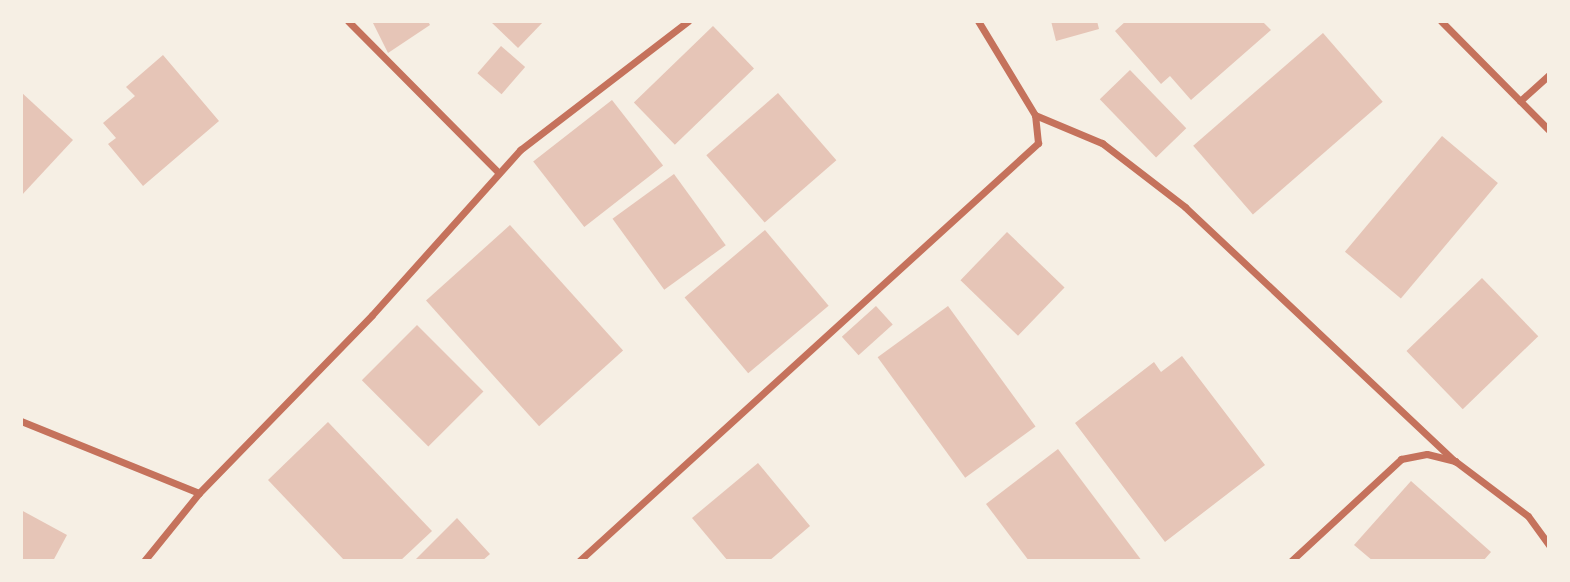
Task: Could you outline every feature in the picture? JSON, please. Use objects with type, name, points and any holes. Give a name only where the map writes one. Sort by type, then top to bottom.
[{"type":"street","points":[[348,21],[499,173]]},
{"type":"street","points":[[144,561],[199,493],[372,315],[520,150],[688,21]]},
{"type":"street","points":[[579,561],[1038,143],[1035,115],[978,21]]},
{"type":"street","points":[[1441,21],[1549,130]]},
{"type":"street","points":[[1520,101],[1549,75]]},
{"type":"street","points":[[1035,115],[1102,143],[1185,207],[1455,461],[1528,516],[1549,545]]},
{"type":"street","points":[[21,421],[199,493]]},
{"type":"street","points":[[1291,561],[1401,459],[1427,454],[1455,461]]},
{"type":"building","points":[[372,21],[428,21],[430,25],[388,53]]},
{"type":"building","points":[[490,21],[544,21],[518,48]]},
{"type":"building","points":[[1051,21],[1097,21],[1099,29],[1056,41]]},
{"type":"building","points":[[1126,21],[1262,21],[1271,30],[1191,100],[1170,76],[1161,84],[1115,31]]},
{"type":"building","points":[[713,26],[754,68],[675,145],[634,102]]},
{"type":"building","points":[[1323,33],[1383,102],[1253,215],[1193,146]]},
{"type":"building","points":[[501,46],[525,67],[502,94],[477,73]]},
{"type":"building","points":[[163,55],[219,121],[143,186],[108,144],[116,138],[103,123],[135,96],[126,87]]},
{"type":"building","points":[[1130,70],[1186,128],[1156,157],[1100,99]]},
{"type":"building","points":[[21,92],[73,140],[21,196]]},
{"type":"building","points":[[778,93],[836,160],[765,222],[706,155]]},
{"type":"building","points":[[612,100],[663,165],[584,227],[533,162]]},
{"type":"building","points":[[1442,136],[1498,183],[1401,299],[1345,252]]},
{"type":"building","points":[[674,174],[726,245],[664,290],[613,219]]},
{"type":"building","points":[[510,225],[623,351],[539,426],[426,301]]},
{"type":"building","points":[[765,230],[829,306],[748,373],[685,297]]},
{"type":"building","points":[[1007,232],[1065,288],[1018,336],[960,280]]},
{"type":"building","points":[[1482,278],[1538,336],[1463,409],[1406,351]]},
{"type":"building","points":[[876,306],[893,325],[859,355],[842,337]]},
{"type":"building","points":[[948,306],[1036,427],[965,478],[878,357]]},
{"type":"building","points":[[417,325],[483,391],[428,447],[362,380]]},
{"type":"building","points":[[1182,356],[1265,465],[1165,542],[1075,423],[1154,362],[1161,372]]},
{"type":"building","points":[[328,422],[432,531],[400,561],[345,561],[268,480]]},
{"type":"building","points":[[1058,449],[1142,561],[1029,561],[986,504]]},
{"type":"building","points":[[758,463],[810,526],[769,561],[728,561],[692,518]]},
{"type":"building","points":[[1411,481],[1491,552],[1483,561],[1373,561],[1354,545]]},
{"type":"building","points":[[21,510],[67,535],[53,561],[21,561]]},
{"type":"building","points":[[457,518],[490,554],[482,561],[414,561]]}]
